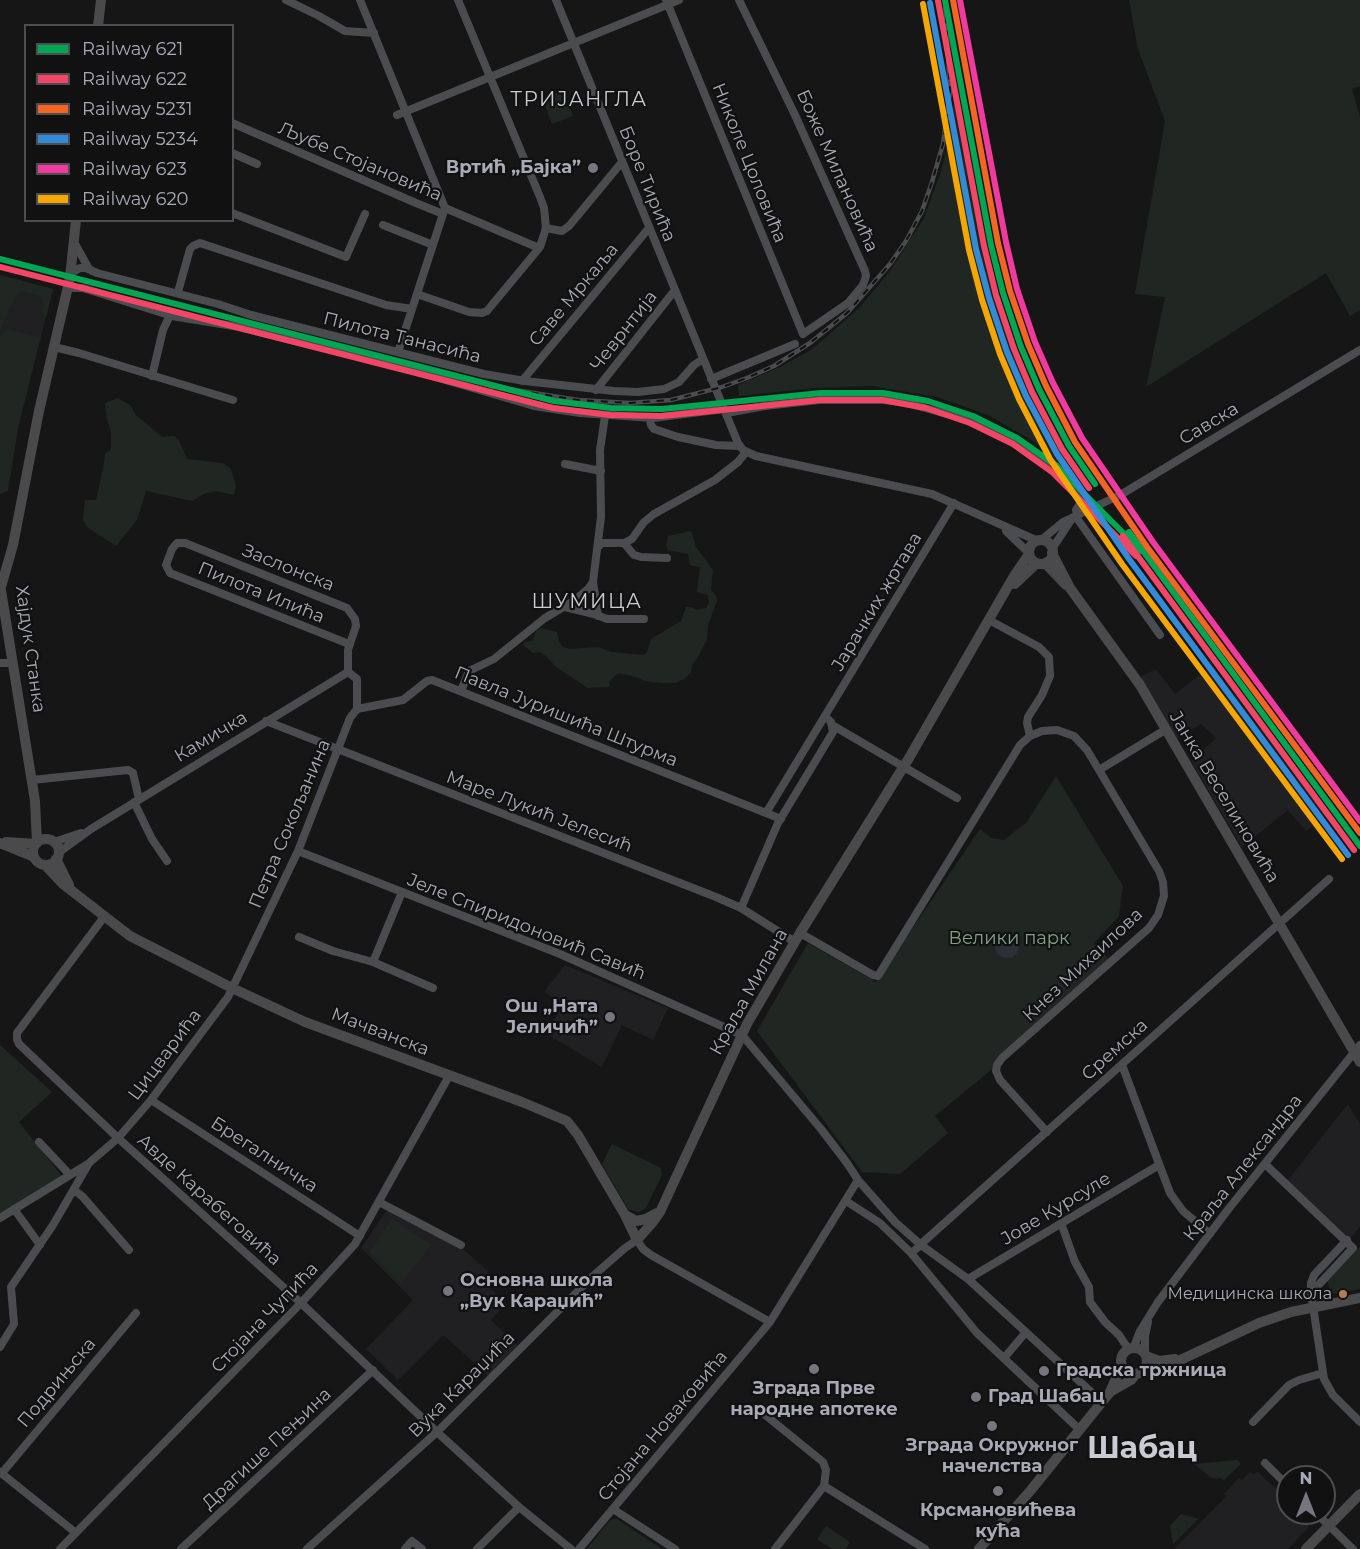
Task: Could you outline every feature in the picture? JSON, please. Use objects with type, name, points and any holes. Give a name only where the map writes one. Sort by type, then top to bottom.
[{"type":"main road","points":[[98,24],[101,0]]},
{"type":"main road","name":"Хајдук Станка","points":[[36,843],[35,801],[1,586],[13,545],[39,411],[70,280],[76,222]]},
{"type":"main road","points":[[1035,558],[1050,559],[1052,551],[1048,543],[1039,541],[1032,545],[1035,558],[1070,588]]},
{"type":"main road","name":"Јанка Веселиновића","points":[[1052,551],[1070,588],[1140,685],[1357,1049],[1360,1062]]},
{"type":"main road","name":"Краља Милана","points":[[637,1240],[660,1212],[742,1035],[798,937],[904,766],[1002,598],[1035,558]]},
{"type":"main road","name":"Хајдук Станка","points":[[35,801],[51,841]]},
{"type":"main road","points":[[43,839],[51,841],[57,847],[57,856],[51,863],[45,865],[39,863],[34,857],[0,842],[36,843],[43,839]]},
{"type":"main road","points":[[34,857],[33,850],[36,843]]},
{"type":"main road","name":"Мачванска","points":[[57,856],[70,888]]},
{"type":"main road","name":"Мачванска","points":[[45,865],[57,879],[104,918],[130,936],[232,988],[305,1022],[522,1102],[567,1121],[578,1135],[637,1240]]},
{"type":"main road","points":[[625,1215],[636,1221],[660,1212]]},
{"type":"main road","points":[[1122,1365],[1129,1373],[1157,1371],[1181,1358],[1275,1317],[1313,1307],[1359,1300]]},
{"type":"main road","points":[[980,1549],[1110,1392],[1122,1365],[1122,1356],[1131,1349],[1139,1350],[1159,1361],[1181,1358]]},
{"type":"main road","points":[[1110,1392],[1140,1372],[1147,1363],[1145,1355]]},
{"type":"main road","points":[[1336,1518],[1360,1494]]},
{"type":"main road","points":[[1306,1549],[1329,1525]]},
{"type":"street","points":[[286,0],[320,15],[345,31],[374,33]]},
{"type":"street","points":[[360,0],[444,211],[398,352]]},
{"type":"street","points":[[417,294],[469,312],[482,313],[491,306],[539,248],[546,228],[544,208],[540,197],[458,0]]},
{"type":"street","name":"Боре Тирића","points":[[556,0],[724,409]]},
{"type":"street","points":[[397,115],[666,2],[678,0]]},
{"type":"street","name":"Боже Милановића","points":[[739,0],[795,115],[865,270],[863,285],[848,303],[803,334]]},
{"type":"street","name":"Николе Цоловића","points":[[666,2],[803,334]]},
{"type":"street","name":"Љубе Стојановића","points":[[234,124],[539,248]]},
{"type":"street","points":[[234,154],[257,164]]},
{"type":"street","points":[[546,228],[562,231],[569,226],[622,162]]},
{"type":"street","points":[[234,214],[345,257],[365,214]]},
{"type":"street","points":[[383,225],[433,244]]},
{"type":"street","name":"Саве Мркаља","points":[[522,381],[650,228]]},
{"type":"street","points":[[74,242],[89,269]]},
{"type":"street","points":[[178,292],[185,264],[193,246],[197,243],[206,244],[269,267],[386,304],[412,309]]},
{"type":"street","name":"Пилота Танасића","points":[[70,280],[80,268],[89,269],[178,292],[251,315],[484,374],[522,381],[596,390],[638,392],[664,389],[678,382],[703,359]]},
{"type":"street","points":[[70,280],[84,288],[170,315],[238,327],[401,367],[534,406],[605,416],[649,418],[724,409],[732,412],[819,400],[903,402],[934,410],[965,419],[1010,440],[1053,469],[1078,492],[1081,499],[1075,518],[1052,551]]},
{"type":"street","name":"Чеврнтија","points":[[596,390],[675,290]]},
{"type":"street","points":[[152,376],[160,340],[170,315]]},
{"type":"street","points":[[711,379],[795,344]]},
{"type":"street","points":[[54,348],[80,353],[232,400]]},
{"type":"street","name":"Савска","points":[[1039,541],[1064,522],[1122,494],[1360,350]]},
{"type":"street","points":[[598,547],[602,543],[624,543],[632,539],[644,522],[654,514],[716,480],[738,462],[743,449],[724,409]]},
{"type":"street","points":[[598,616],[593,582],[601,517],[600,450],[605,416]]},
{"type":"street","points":[[649,418],[654,429],[678,437],[743,449],[756,456],[911,488],[954,503],[1000,526],[1039,541]]},
{"type":"street","points":[[565,464],[601,471]]},
{"type":"street","points":[[1081,499],[1089,501],[1095,508]]},
{"type":"street","name":"Јарачких жртава","points":[[766,813],[954,503]]},
{"type":"street","points":[[1075,518],[1160,635]]},
{"type":"street","points":[[1000,526],[1035,558]]},
{"type":"street","name":"Заслонска","points":[[166,565],[174,545],[185,543],[340,604],[355,620],[354,633],[349,644],[348,672]]},
{"type":"street","points":[[624,543],[634,555],[667,558]]},
{"type":"street","name":"Пилота Илића","points":[[166,565],[170,573],[349,644]]},
{"type":"street","points":[[461,691],[469,671],[495,659],[545,618],[565,607],[588,589],[593,582]]},
{"type":"street","points":[[565,607],[607,619],[644,619]]},
{"type":"street","points":[[798,937],[878,976],[1016,751],[1030,736],[1028,717],[1042,695],[1050,676],[1049,657],[1039,647],[989,620]]},
{"type":"street","points":[[0,663],[13,663]]},
{"type":"street","name":"Петра Сокољанина","points":[[232,988],[298,851],[350,718],[357,709],[357,679],[348,672]]},
{"type":"street","name":"Камичка","points":[[57,856],[91,829],[348,672]]},
{"type":"street","name":"Павла Јуришића Штурма","points":[[357,709],[403,700],[432,680],[766,813]]},
{"type":"street","points":[[825,716],[832,725],[957,798]]},
{"type":"street","name":"Маре Лукић Јелесић","points":[[266,721],[741,909],[798,937]]},
{"type":"street","points":[[741,909],[781,819],[831,736],[832,725]]},
{"type":"street","name":"Кнез Михаилова","points":[[1030,736],[1049,730],[1069,734],[1082,744],[1159,871],[1163,882],[1163,900],[1158,915],[1149,928],[1002,1058],[997,1065],[996,1071],[1000,1080],[1047,1132]]},
{"type":"street","points":[[1099,770],[1165,730]]},
{"type":"street","points":[[32,780],[128,770],[133,773],[137,800],[152,839],[168,861]]},
{"type":"street","points":[[766,813],[781,819]]},
{"type":"street","name":"Камичка","points":[[51,841],[91,829]]},
{"type":"street","name":"Јеле Спиридоновић Савић","points":[[298,851],[571,958],[742,1035]]},
{"type":"street","name":"Сремска","points":[[911,1254],[1329,879]]},
{"type":"street","points":[[373,962],[402,892]]},
{"type":"street","name":"Авде Карабеговића","points":[[104,918],[17,1033],[16,1039],[19,1044],[118,1138],[301,1303],[437,1432],[519,1507],[571,1549]]},
{"type":"street","points":[[299,937],[333,951],[373,962],[433,988]]},
{"type":"street","name":"Цицварића","points":[[89,1163],[118,1138],[151,1100],[228,997],[232,988]]},
{"type":"street","points":[[742,1035],[821,1129],[858,1180],[895,1222],[968,1279],[1102,1402]]},
{"type":"street","name":"Краља Александра","points":[[1131,1349],[1152,1312],[1209,1234],[1357,1049]]},
{"type":"street","points":[[1122,1065],[1170,1194],[1179,1206],[1209,1234]]},
{"type":"street","name":"Стојана Чупића","points":[[60,1549],[349,1251],[379,1203],[449,1076]]},
{"type":"street","name":"Брегалничка","points":[[151,1100],[360,1236]]},
{"type":"street","points":[[39,1142],[70,1175]]},
{"type":"street","points":[[0,1218],[89,1163]]},
{"type":"street","points":[[0,1347],[14,1324],[11,1287],[75,1191],[89,1163]]},
{"type":"street","points":[[1265,1164],[1347,1240],[1314,1275],[1311,1293],[1327,1386],[1360,1422]]},
{"type":"street","name":"Јове Курсуле","points":[[968,1279],[1159,1165]]},
{"type":"street","name":"Стојана Новаковића","points":[[579,1549],[770,1322],[858,1180]]},
{"type":"street","points":[[75,1191],[129,1250]]},
{"type":"street","points":[[846,1201],[880,1223],[911,1254],[978,1333],[1080,1430]]},
{"type":"street","points":[[379,1203],[461,1245]]},
{"type":"street","points":[[14,1209],[40,1245]]},
{"type":"street","points":[[1061,1223],[1075,1262],[1089,1287],[1090,1302],[1105,1322],[1131,1349]]},
{"type":"street","points":[[637,1240],[651,1255],[770,1322]]},
{"type":"street","name":"Вука Караџића","points":[[307,1549],[437,1432],[592,1276],[637,1240]]},
{"type":"street","name":"Краља Александра","points":[[1145,1355],[1145,1336],[1152,1312]]},
{"type":"street","name":"Подрињска","points":[[1,1473],[136,1313]]},
{"type":"street","points":[[1004,1358],[1026,1332]]},
{"type":"street","name":"Драгише Пењина","points":[[181,1549],[373,1370]]},
{"type":"street","points":[[1253,1422],[1289,1385],[1323,1373]]},
{"type":"street","points":[[764,1414],[823,1462],[826,1470],[821,1489],[775,1549]]},
{"type":"street","points":[[1265,1463],[1276,1474]]},
{"type":"street","points":[[1,1473],[76,1533]]},
{"type":"street","points":[[821,1489],[925,1549]]},
{"type":"street","points":[[477,1549],[519,1507]]},
{"type":"street","points":[[613,1509],[675,1549]]},
{"type":"street","points":[[1329,1525],[1353,1549]]},
{"type":"street","points":[[405,1549],[412,1540],[422,1549]]},
{"type":"shaded area","points":[[0,275],[53,289],[18,428],[8,491],[0,494]]},
{"type":"shaded area","points":[[1212,665],[1326,815],[1306,831],[1288,810],[1242,847],[1191,761],[1216,738],[1201,724],[1177,739],[1140,677],[1156,669],[1175,694]]},
{"type":"shaded area","points":[[1007,934],[1015,938],[1019,946],[1015,954],[1007,958],[999,954],[995,946],[999,938]]},
{"type":"shaded area","name":"Ош „Ната Јеличић”","points":[[565,965],[668,1008],[653,1040],[622,1025],[602,1067],[547,1034],[563,1003],[544,992]]},
{"type":"shaded area","points":[[1348,1104],[1360,1124],[1360,1227],[1349,1240],[1287,1181]]},
{"type":"shaded area","name":"Основна школа „Вук Караџић”","points":[[387,1210],[464,1250],[489,1272],[482,1281],[506,1303],[491,1320],[518,1346],[489,1376],[443,1335],[398,1380],[366,1349],[413,1300],[361,1248]]},
{"type":"shaded area","points":[[1250,1472],[1253,1474],[1258,1472],[1276,1489],[1276,1525],[1308,1525],[1309,1527],[1288,1549],[1174,1549],[1227,1496],[1224,1494],[1239,1478],[1242,1480]]},
{"type":"green space","points":[[1129,0],[1360,0],[1360,86],[1352,89],[1360,117],[1360,310],[1350,316],[1326,273],[1146,387],[1165,297],[1135,294],[1165,121],[1138,49]]},
{"type":"green space","points":[[562,90],[573,116],[552,124],[542,98]]},
{"type":"green space","points":[[954,98],[957,98],[978,214],[995,287],[1010,335],[1044,410],[1092,488],[1089,492],[1033,441],[988,415],[937,397],[872,386],[814,388],[739,396],[738,385],[782,366],[809,351],[824,339],[860,307],[890,271],[923,220],[941,172],[949,138]]},
{"type":"green space","points":[[0,275],[53,289],[46,318],[42,312],[43,301],[40,296],[21,291],[15,297],[0,330]]},
{"type":"green space","points":[[8,329],[40,338],[18,428],[8,491],[0,494],[0,337]]},
{"type":"green space","points":[[118,398],[130,405],[136,415],[162,437],[174,436],[179,440],[187,459],[223,463],[231,469],[236,486],[234,495],[216,491],[204,494],[192,501],[146,491],[137,520],[116,546],[87,527],[83,520],[85,500],[96,500],[105,454],[111,449],[111,432],[105,403]]},
{"type":"green space","points":[[691,531],[696,547],[713,570],[711,590],[717,601],[708,625],[707,640],[692,665],[691,673],[684,679],[675,683],[661,683],[618,673],[609,682],[610,687],[588,688],[556,667],[546,656],[539,652],[533,653],[523,645],[525,642],[532,641],[536,631],[541,628],[557,632],[559,642],[563,647],[570,649],[598,647],[612,652],[644,655],[651,639],[681,621],[686,607],[697,610],[706,608],[709,603],[708,595],[697,592],[700,567],[690,565],[688,554],[668,550],[666,545],[668,536]]},
{"type":"green space","name":"Велики парк","points":[[1056,776],[1123,886],[1119,916],[1094,943],[1110,961],[1007,1057],[935,1116],[948,1133],[900,1174],[862,1172],[757,1031],[808,943],[876,982],[980,829],[991,838],[1004,840],[1027,822]]},
{"type":"green space","points":[[0,1045],[52,1092],[19,1122],[65,1180],[0,1215]]},
{"type":"green space","points":[[612,1144],[661,1168],[662,1175],[646,1208],[639,1212],[628,1209],[602,1164]]},
{"type":"green space","points":[[392,1219],[431,1245],[401,1283],[370,1252]]},
{"type":"green space","points":[[1360,1247],[1360,1289],[1332,1294],[1327,1281]]},
{"type":"green space","points":[[1238,1460],[1241,1464],[1224,1480],[1212,1478],[1194,1464]]},
{"type":"green space","points":[[1181,1514],[1198,1519],[1173,1544],[1170,1526]]},
{"type":"green space","points":[[617,1519],[662,1549],[587,1549],[610,1520]]},
{"type":"green space","points":[[826,1526],[850,1542],[846,1549],[832,1549],[817,1539]]},
{"type":"railway","points":[[490,386],[578,400],[630,403],[671,400],[722,387],[774,366],[810,343],[847,313],[890,264],[906,241],[922,211],[932,182],[943,144],[950,91],[945,0]]},
{"type":"rail line","name":"621","points":[[945,0],[991,245],[1003,293],[1021,347],[1039,389],[1069,446],[1095,484]]},
{"type":"rail line","name":"5231","points":[[953,0],[998,243],[1010,291],[1028,344],[1046,386],[1075,442],[1147,547],[1360,833]]},
{"type":"rail line","name":"623","points":[[960,0],[1017,289],[1035,342],[1053,383],[1082,438],[1153,542],[1360,821]]},
{"type":"rail line","name":"622","points":[[938,1],[984,246],[996,295],[1014,349],[1032,392],[1062,449],[1089,488]]},
{"type":"rail line","name":"5234","points":[[930,3],[976,249],[1007,352],[1026,396],[1057,454],[1129,559],[1348,855]]},
{"type":"rail line","name":"620","points":[[923,4],[969,250],[982,300],[1000,354],[1019,399],[1050,459],[1122,564],[1342,859]]},
{"type":"rail line","name":"621","points":[[0,259],[554,401],[611,408],[662,409],[821,393],[883,393],[928,401],[973,416],[1017,438],[1057,466],[1141,551]]},
{"type":"rail line","name":"622","points":[[0,267],[553,408],[610,415],[662,416],[821,400],[882,400],[926,408],[970,423],[1013,444],[1052,472],[1136,556]]},
{"type":"rail line","name":"621","points":[[1129,532],[1360,846]]},
{"type":"rail line","name":"622","points":[[1123,536],[1354,850]]},
{"type":"place","name":"Вртић „Бајка”","points":[[593,168]]},
{"type":"place","name":"Ош „Ната Јеличић”","points":[[610,1017]]},
{"type":"place","name":"Основна школа „Вук Караџић”","points":[[448,1291]]},
{"type":"place","name":"Медицинска школа","points":[[1343,1294]]},
{"type":"place","name":"Зграда Прве народне апотеке","points":[[814,1369]]},
{"type":"place","name":"Градска тржница","points":[[1044,1371]]},
{"type":"place","name":"Град Шабац","points":[[976,1397]]},
{"type":"place","name":"Зграда Окружног начелства","points":[[992,1426]]},
{"type":"place","name":"Крсмановићева кућа","points":[[998,1491]]},
{"type":"district","name":"ТРИЈАНГЛА","points":[[579,100]]},
{"type":"district","name":"ШУМИЦА","points":[[587,602]]},
{"type":"district","name":"Шабац","points":[[1142,1449]]}]
